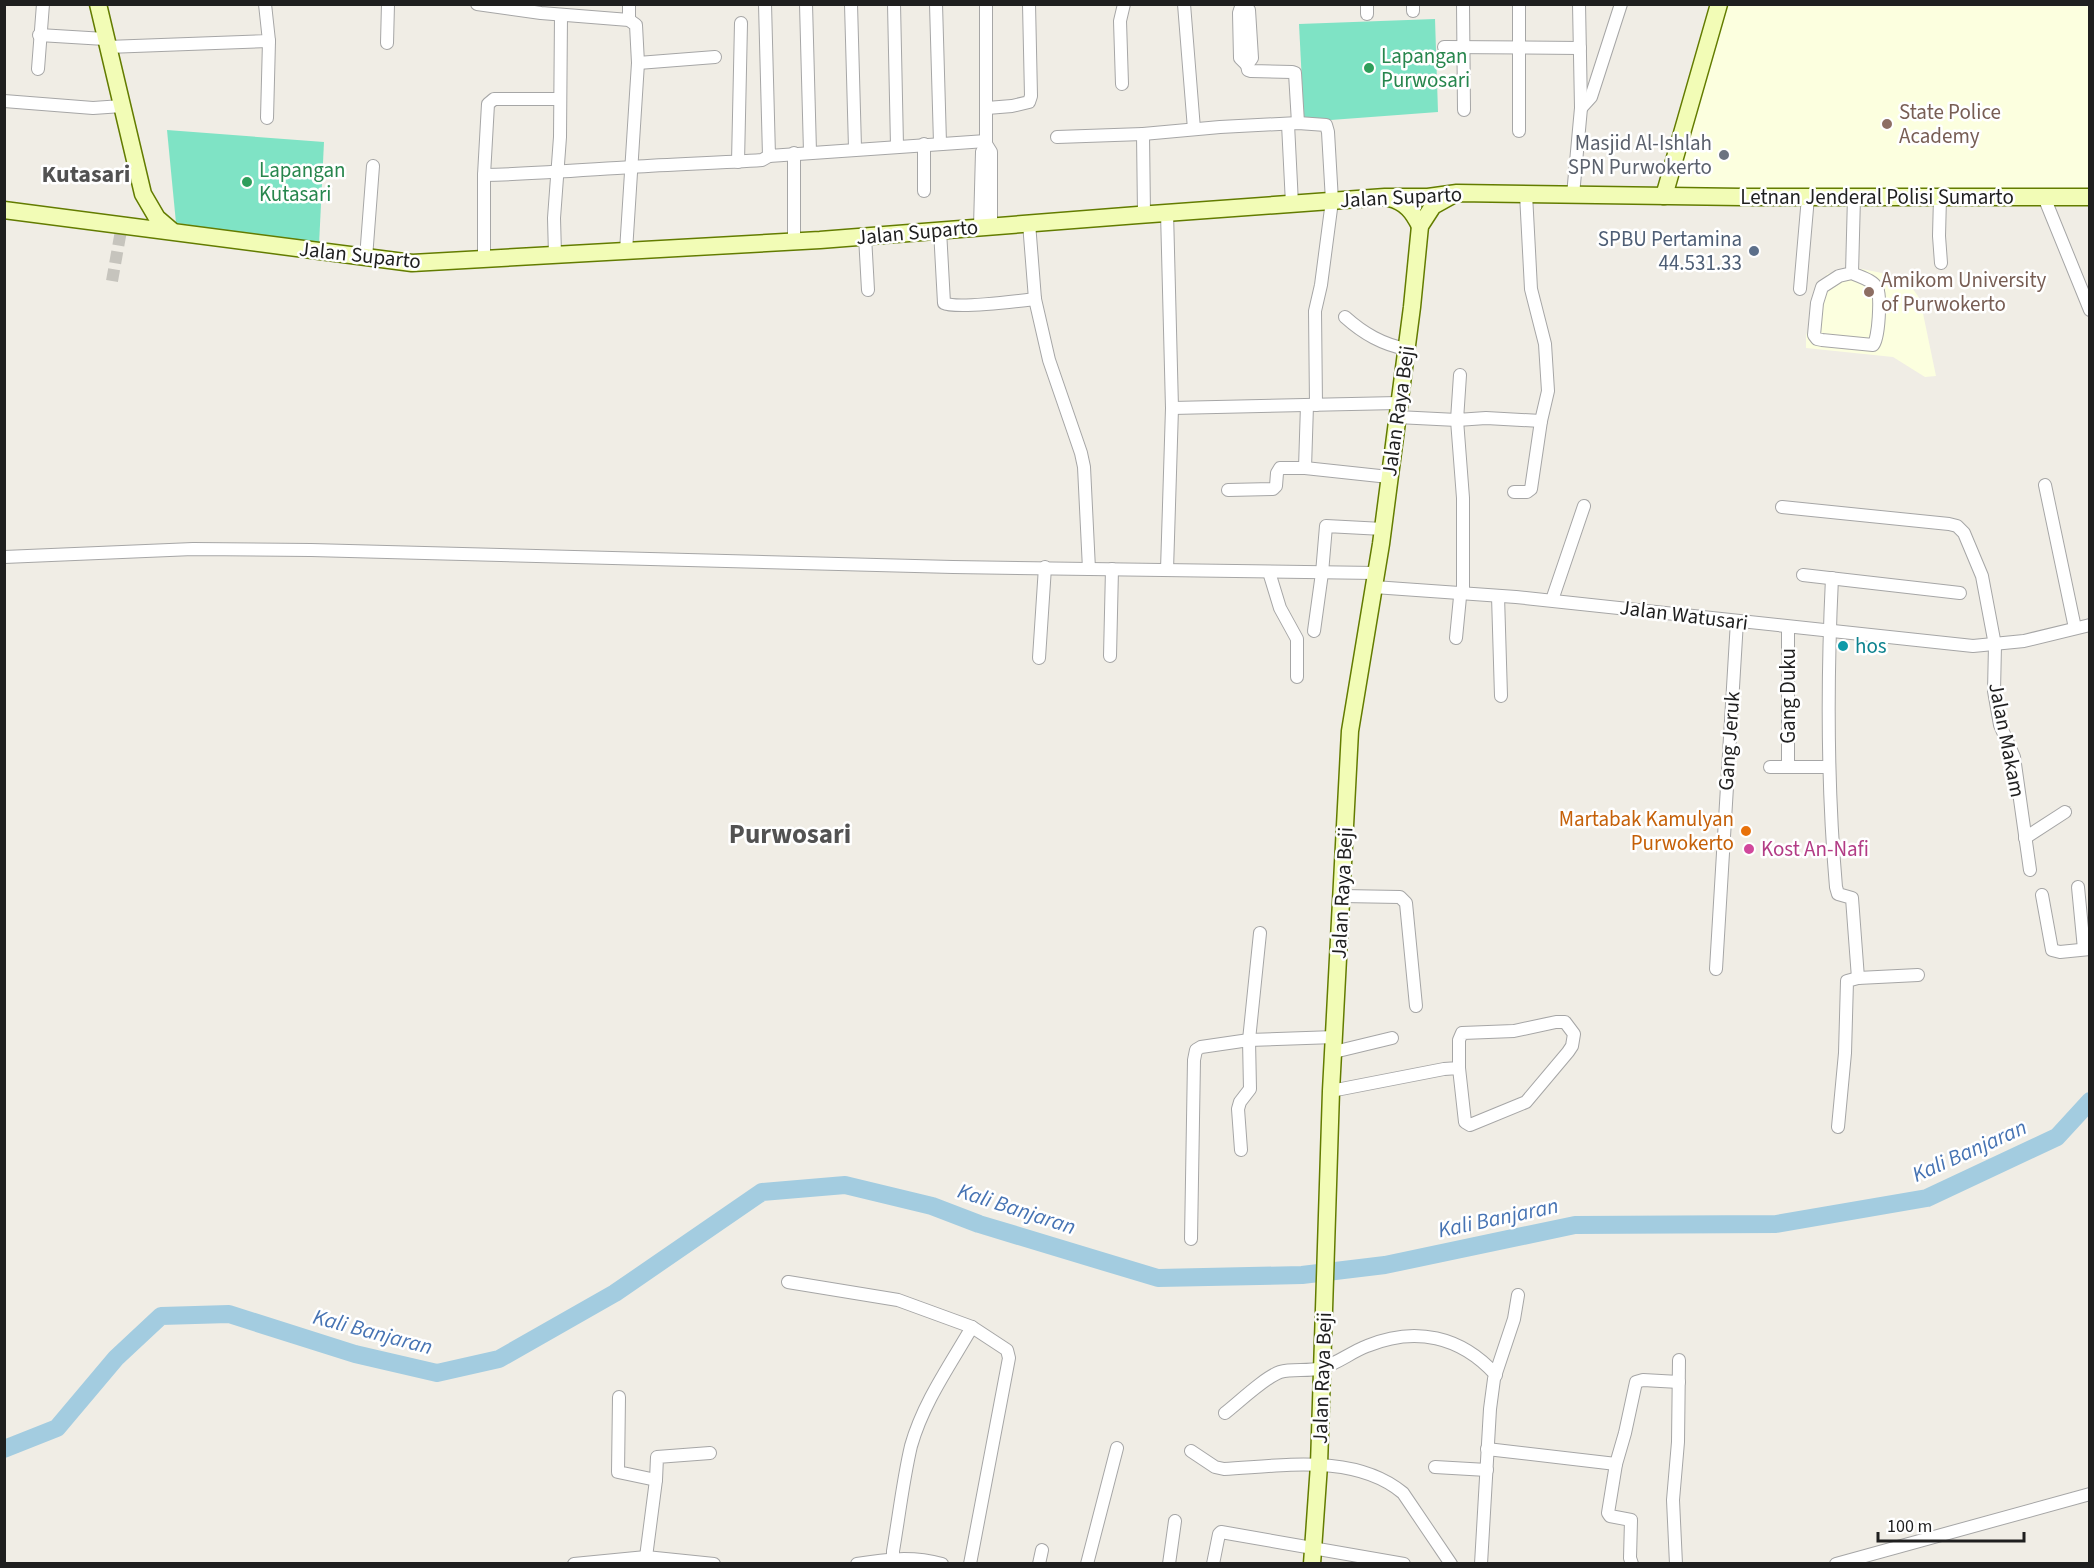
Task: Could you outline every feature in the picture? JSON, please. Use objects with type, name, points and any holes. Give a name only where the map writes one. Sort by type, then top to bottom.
[{"type":"street","points":[[38,69],[43,4]]},
{"type":"street","points":[[98,4],[143,194],[157,218],[171,230]]},
{"type":"street","points":[[265,4],[268,41],[267,118]]},
{"type":"street","points":[[387,43],[388,4]]},
{"type":"street","points":[[629,4],[629,20]]},
{"type":"street","points":[[765,4],[769,156]]},
{"type":"street","points":[[806,4],[810,152]]},
{"type":"street","points":[[851,4],[855,148]]},
{"type":"street","points":[[894,4],[897,146]]},
{"type":"street","points":[[936,4],[940,142]]},
{"type":"street","points":[[986,4],[987,108],[986,142],[982,152],[986,227]]},
{"type":"street","points":[[987,108],[1029,102],[1029,4]]},
{"type":"street","points":[[1122,84],[1120,21],[1124,5],[1129,4]]},
{"type":"street","points":[[1184,4],[1194,129]]},
{"type":"street","points":[[1243,4],[1239,13],[1240,58],[1248,70],[1295,73],[1292,123],[1292,204]]},
{"type":"street","points":[[1463,4],[1464,110]]},
{"type":"street","points":[[1519,4],[1519,131]]},
{"type":"street","points":[[1573,195],[1581,108],[1579,4]]},
{"type":"street","points":[[1581,108],[1591,97],[1621,4]]},
{"type":"street","points":[[1664,196],[1719,4]]},
{"type":"street","points":[[479,5],[629,20],[636,25],[638,63],[626,251]]},
{"type":"street","points":[[555,255],[554,218],[566,12]]},
{"type":"street","points":[[738,162],[741,23]]},
{"type":"street","points":[[39,36],[106,43],[268,41]]},
{"type":"street","points":[[1444,47],[1580,48]]},
{"type":"street","points":[[638,63],[715,57]]},
{"type":"street","points":[[484,259],[486,110],[490,101],[494,99],[560,99]]},
{"type":"street","points":[[4,101],[93,108],[122,106]]},
{"type":"street","points":[[1057,137],[1143,134],[1292,123],[1326,125],[1332,201],[1321,285],[1315,311],[1312,405],[1305,468]]},
{"type":"street","points":[[1143,134],[1144,214]]},
{"type":"street","points":[[484,176],[738,162],[762,160],[769,156],[794,153],[855,148],[940,142],[986,142]]},
{"type":"street","points":[[924,144],[924,190]]},
{"type":"street","points":[[794,153],[794,241]]},
{"type":"street","points":[[366,258],[373,166]]},
{"type":"street","points":[[1385,197],[1406,205],[1420,226],[1433,206],[1457,193]]},
{"type":"street","name":"Jalan Suparto","points":[[4,210],[412,263],[794,241],[1385,197],[1428,197],[1457,193],[1664,196]]},
{"type":"street","points":[[122,225],[138,215],[143,194]]},
{"type":"street","points":[[1514,492],[1527,492],[1531,489],[1548,391],[1545,344],[1531,289],[1526,194]]},
{"type":"street","name":"Letnan Jenderal Polisi Sumarto","points":[[1664,196],[2090,197]]},
{"type":"street","points":[[1800,289],[1808,197]]},
{"type":"street","points":[[1852,273],[1854,197]]},
{"type":"street","points":[[1940,197],[1941,263]]},
{"type":"street","points":[[2044,197],[2090,310]]},
{"type":"street","points":[[1167,213],[1172,408],[1167,570]]},
{"type":"street","points":[[1029,223],[1035,299],[1049,360],[1081,453],[1087,499],[1089,569]]},
{"type":"street","name":"Jalan Raya Beji","points":[[1312,1563],[1319,1465],[1331,1091],[1350,731],[1383,529],[1412,307],[1420,226]]},
{"type":"street","points":[[940,230],[944,303],[964,305],[1035,299]]},
{"type":"street","points":[[865,236],[868,290]]},
{"type":"street","points":[[1852,273],[1874,284],[1879,292],[1877,338],[1873,345],[1822,340],[1817,339],[1814,335],[1817,303],[1822,286],[1839,276],[1852,273]]},
{"type":"street","points":[[1346,317],[1371,337],[1384,344],[1406,349]]},
{"type":"street","points":[[1456,638],[1462,592],[1462,498],[1457,420],[1460,375]]},
{"type":"street","points":[[1172,408],[1312,405],[1397,410],[1457,420],[1486,418],[1541,422]]},
{"type":"street","points":[[1228,490],[1273,489],[1276,486],[1277,473],[1280,468],[1305,468],[1389,477]]},
{"type":"street","points":[[2045,485],[2075,628]]},
{"type":"street","points":[[1552,600],[1584,506]]},
{"type":"street","name":"Jalan Makam","points":[[1782,507],[1957,526],[1967,539],[1982,576],[1995,645],[1994,691],[2000,725],[2014,757],[2030,870]]},
{"type":"street","points":[[1314,631],[1326,526],[1383,529]]},
{"type":"street","name":"Jalan Watusari","points":[[4,557],[193,549],[311,550],[918,566],[1322,573],[1462,592],[1973,646],[2024,641],[2090,625]]},
{"type":"street","points":[[1039,658],[1045,567]]},
{"type":"street","points":[[1110,656],[1112,569]]},
{"type":"street","points":[[1269,572],[1280,608],[1297,639],[1298,677]]},
{"type":"street","points":[[1803,575],[1960,593]]},
{"type":"street","points":[[1832,578],[1829,632],[1828,766],[1836,887],[1838,894],[1852,898],[1858,978]]},
{"type":"street","points":[[1498,596],[1501,696]]},
{"type":"street","name":"Gang Jeruk","points":[[1716,969],[1737,621]]},
{"type":"street","name":"Gang Duku","points":[[1788,627],[1788,766]]},
{"type":"street","points":[[1770,767],[1828,766]]},
{"type":"street","points":[[2025,838],[2065,812]]},
{"type":"street","points":[[2042,895],[2052,950],[2060,952],[2087,949],[2078,887]]},
{"type":"street","points":[[1342,896],[1400,897],[1404,899],[1416,1006]]},
{"type":"street","points":[[1241,1150],[1238,1110],[1240,1102],[1250,1089],[1249,1040],[1260,933]]},
{"type":"street","points":[[1839,1127],[1845,1053],[1846,983],[1848,980],[1858,978],[1918,975]]},
{"type":"street","points":[[1565,1022],[1574,1034],[1572,1046],[1568,1052],[1529,1099],[1470,1125],[1465,1122],[1460,1068],[1458,1042],[1462,1033],[1514,1031],[1565,1022]]},
{"type":"street","points":[[1191,1239],[1196,1050],[1201,1047],[1249,1040],[1334,1044],[1392,1038]]},
{"type":"street","points":[[1331,1091],[1444,1069],[1460,1068]]},
{"type":"street","points":[[788,1282],[898,1300],[972,1327],[1006,1350],[1009,1358],[970,1563]]},
{"type":"street","points":[[1481,1563],[1490,1409],[1496,1375],[1514,1319],[1518,1295]]},
{"type":"street","points":[[894,1561],[893,1551],[912,1446],[930,1401],[972,1327]]},
{"type":"street","points":[[1225,1413],[1277,1373],[1321,1368],[1378,1342],[1403,1337],[1454,1342],[1484,1362],[1496,1375]]},
{"type":"street","points":[[1676,1563],[1673,1500],[1678,1442],[1680,1360]]},
{"type":"street","points":[[1632,1563],[1630,1558],[1631,1520],[1608,1513],[1616,1464],[1636,1382],[1643,1380],[1679,1382]]},
{"type":"street","points":[[619,1397],[618,1472],[656,1480]]},
{"type":"street","points":[[1087,1563],[1117,1448]]},
{"type":"street","points":[[1487,1449],[1616,1464]]},
{"type":"street","points":[[1191,1451],[1215,1467],[1224,1469],[1319,1465],[1376,1477],[1403,1493],[1451,1563]]},
{"type":"street","points":[[646,1557],[657,1457],[710,1453]]},
{"type":"street","points":[[1435,1467],[1487,1470]]},
{"type":"street","points":[[1836,1563],[2090,1494]]},
{"type":"street","points":[[1168,1563],[1175,1521]]},
{"type":"street","points":[[1213,1563],[1221,1532],[1404,1563]]},
{"type":"street","points":[[1039,1563],[1042,1550]]},
{"type":"street","points":[[574,1563],[646,1557],[714,1563]]},
{"type":"street","points":[[857,1563],[909,1558],[942,1563]]},
{"type":"shaded area","name":"State Police Academy","points":[[1719,5],[2089,5],[2089,197],[1664,196]]},
{"type":"shaded area","name":"Amikom University of Purwokerto","points":[[1848,205],[1857,268],[1882,273],[1897,283],[1910,285],[1920,299],[1936,376],[1925,377],[1893,357],[1806,348],[1806,335],[1819,306],[1827,274],[1846,268]]},
{"type":"green space","name":"Lapangan Purwosari","points":[[1435,19],[1438,112],[1304,122],[1299,24]]},
{"type":"green space","name":"Lapangan Kutasari","points":[[167,130],[324,142],[319,245],[176,223]]},
{"type":"waterway","name":"Kali Banjaran","points":[[4,1449],[57,1428],[116,1358],[161,1316],[229,1314],[355,1354],[437,1373],[499,1359],[615,1293],[762,1192],[845,1185],[932,1206],[979,1224],[1158,1278],[1302,1275],[1385,1265],[1575,1225],[1776,1224],[1927,1198],[2057,1137],[2090,1101]]},
{"type":"tunnel","points":[[112,281],[122,225]]},
{"type":"place","name":"Lapangan Purwosari","points":[[1369,68]]},
{"type":"place","name":"State Police Academy","points":[[1887,124]]},
{"type":"place","name":"Masjid Al-Ishlah SPN Purwokerto","points":[[1724,155]]},
{"type":"place","name":"Lapangan Kutasari","points":[[247,182]]},
{"type":"place","name":"SPBU Pertamina 44.531.33","points":[[1754,251]]},
{"type":"place","name":"Amikom University of Purwokerto","points":[[1869,292]]},
{"type":"place","name":"hos","points":[[1843,646]]},
{"type":"place","name":"Martabak Kamulyan Purwokerto","points":[[1746,831]]},
{"type":"place","name":"Kost An-Nafi","points":[[1749,849]]},
{"type":"district","name":"Kutasari","points":[[86,174]]},
{"type":"district","name":"Purwosari","points":[[790,834]]}]
